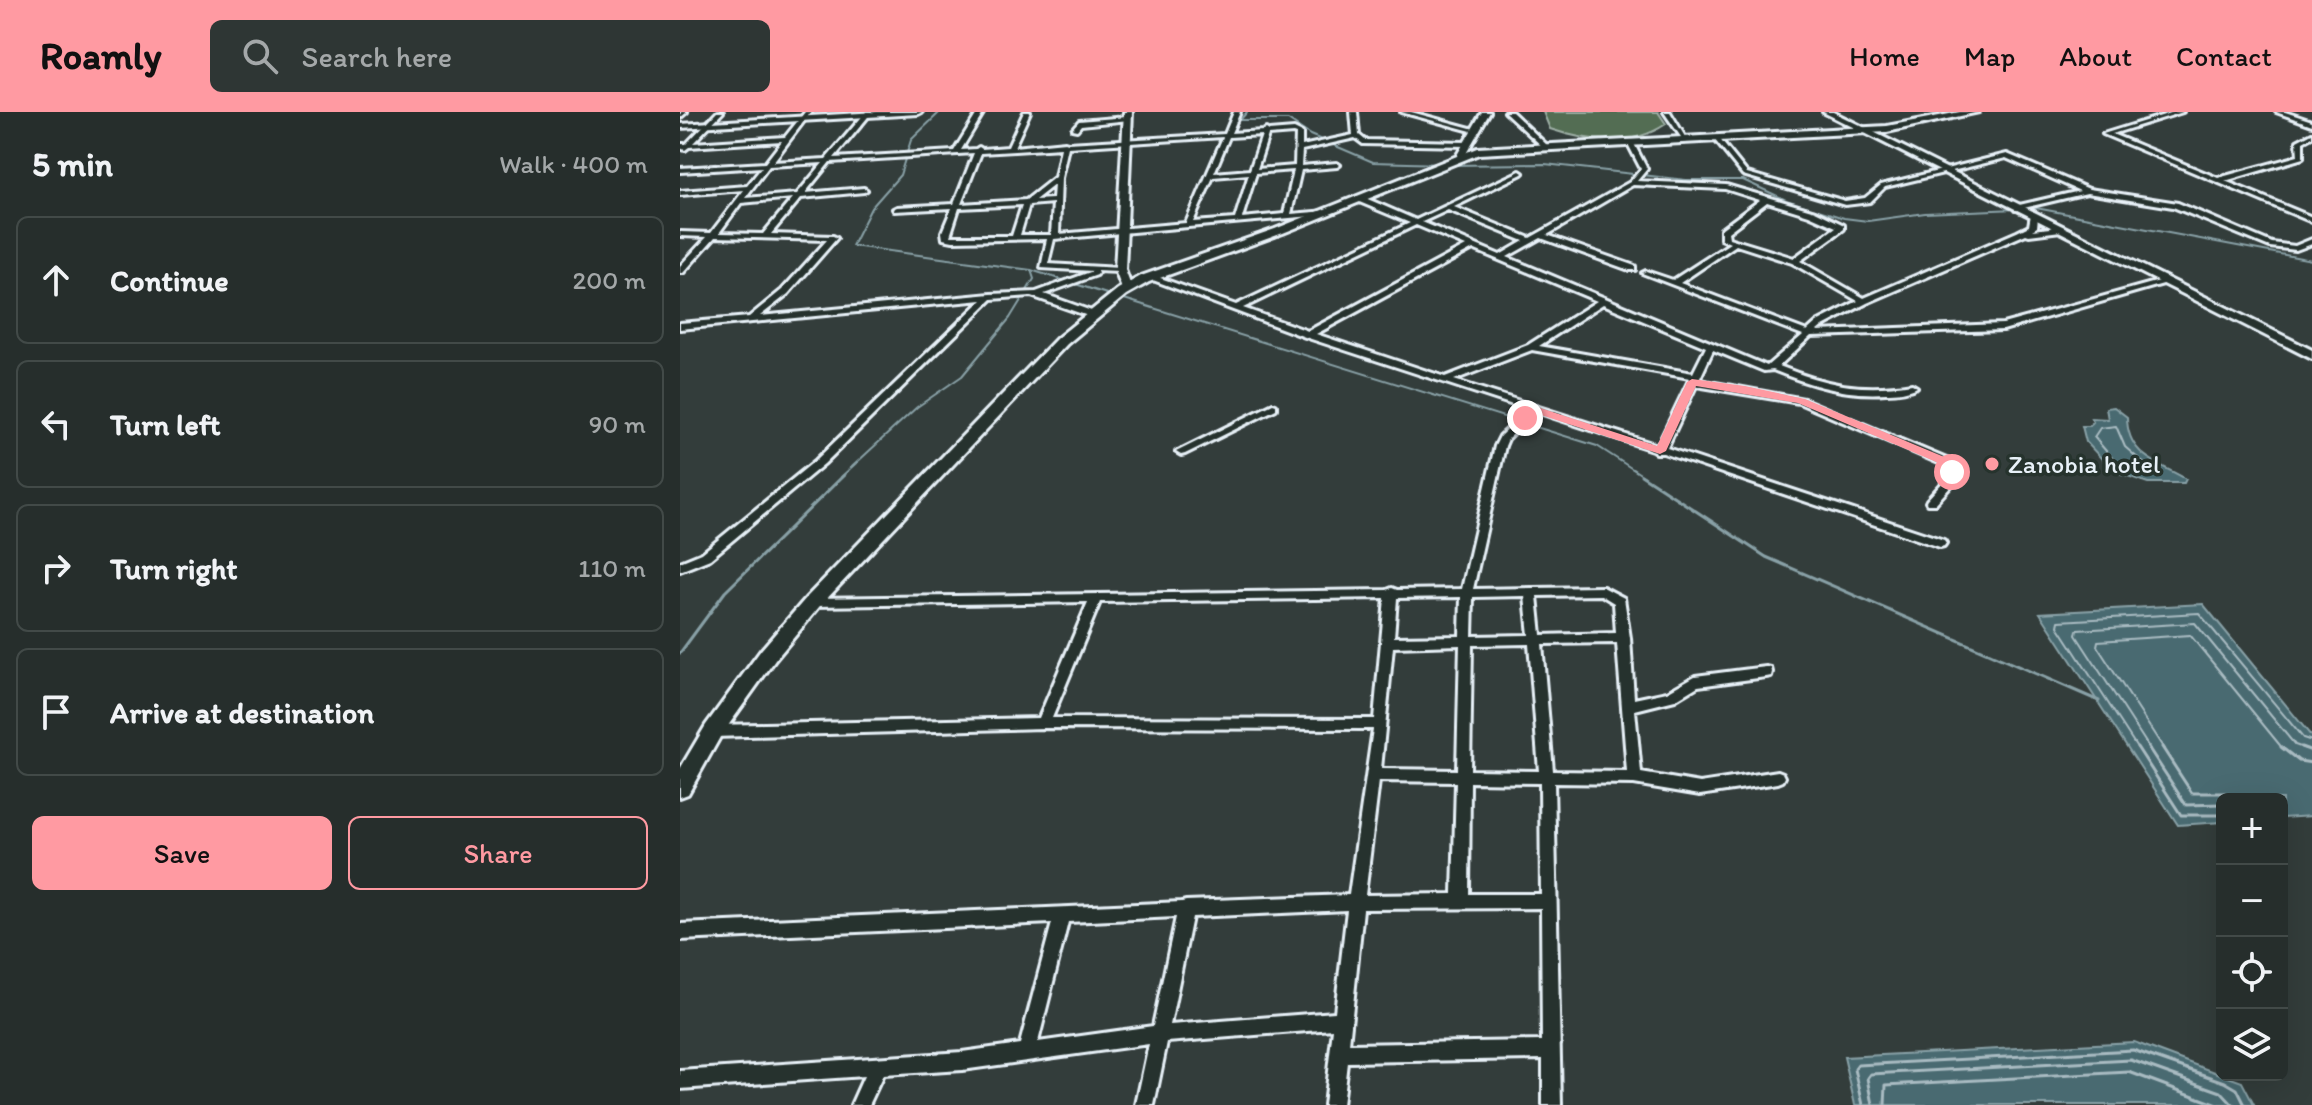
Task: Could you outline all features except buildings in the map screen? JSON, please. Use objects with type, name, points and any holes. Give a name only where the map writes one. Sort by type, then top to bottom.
[{"type":"main road","points":[[1887,134],[1973,112]]},
{"type":"main road","points":[[1850,124],[1887,134],[1990,112]]},
{"type":"main road","points":[[680,788],[713,731],[768,655],[813,602],[1026,376],[1120,294],[1149,277],[1324,213],[1477,151],[1865,132]]},
{"type":"street","points":[[680,154],[684,146],[720,112]]},
{"type":"street","points":[[680,126],[806,116],[918,112]]},
{"type":"street","points":[[957,151],[981,112]]},
{"type":"street","points":[[1011,147],[1027,112]]},
{"type":"street","points":[[1189,224],[1237,112]]},
{"type":"street","points":[[1367,112],[1354,112],[1356,136],[1363,142],[1467,144]]},
{"type":"street","points":[[1404,112],[1475,130]]},
{"type":"street","points":[[1457,157],[1486,112]]},
{"type":"street","points":[[1508,112],[1546,147]]},
{"type":"street","points":[[1667,112],[1685,139]]},
{"type":"street","points":[[1827,112],[1865,132],[1887,134],[1941,171],[2312,355]]},
{"type":"street","points":[[2180,112],[2106,134],[2312,220]]},
{"type":"street","points":[[2279,112],[2312,123]]},
{"type":"street","points":[[766,235],[867,114]]},
{"type":"street","points":[[680,271],[684,262],[713,235],[806,116]]},
{"type":"street","points":[[1075,129],[1079,123],[1127,116],[1120,230],[1120,294]]},
{"type":"street","points":[[1238,220],[1266,131]]},
{"type":"street","points":[[680,170],[1266,131],[1298,132],[1298,168],[1287,216]]},
{"type":"street","points":[[2300,141],[2312,135]]},
{"type":"street","points":[[1298,149],[1356,136]]},
{"type":"street","points":[[1716,138],[1745,174],[1845,203],[1857,204],[1883,186],[2007,156],[2087,191],[2175,205],[2270,245],[2296,248],[2312,241]]},
{"type":"street","points":[[684,146],[787,139]]},
{"type":"street","points":[[2217,181],[2301,157],[2300,141]]},
{"type":"street","points":[[2300,141],[2312,146]]},
{"type":"street","points":[[1500,258],[1634,181],[1644,169],[1630,142]]},
{"type":"street","points":[[1065,144],[1058,178],[1053,236],[1044,266],[1120,270]]},
{"type":"street","points":[[979,149],[953,207],[946,237],[1053,236],[1324,213]]},
{"type":"street","points":[[1210,175],[1337,165]]},
{"type":"street","points":[[1235,309],[1520,173]]},
{"type":"street","points":[[1015,238],[1026,204],[1058,178]]},
{"type":"street","points":[[1634,181],[1708,184],[1812,213],[1841,227],[1795,261]]},
{"type":"street","points":[[680,193],[749,188]]},
{"type":"street","points":[[740,201],[864,190]]},
{"type":"street","points":[[2018,208],[2087,191]]},
{"type":"street","points":[[1360,199],[1759,368],[1773,367],[1854,393],[1879,394],[1912,387]]},
{"type":"street","points":[[1764,200],[1722,235],[1795,261],[1864,301]]},
{"type":"street","points":[[897,209],[1056,201]]},
{"type":"street","points":[[1449,208],[1531,241]]},
{"type":"street","points":[[1773,367],[1808,334],[1864,301],[2031,229],[2034,216]]},
{"type":"street","points":[[1931,273],[1980,261],[2034,231],[2061,229]]},
{"type":"street","points":[[680,234],[833,238],[785,292],[750,319]]},
{"type":"street","points":[[1541,235],[1632,268]]},
{"type":"street","points":[[1674,283],[1736,242]]},
{"type":"street","points":[[1308,335],[1472,246]]},
{"type":"street","points":[[1034,294],[1102,270]]},
{"type":"street","points":[[1646,273],[1808,334],[2003,327],[2166,282]]},
{"type":"street","points":[[1149,277],[1308,335],[1940,543]]},
{"type":"street","points":[[680,326],[1018,294],[1034,294],[1094,315]]},
{"type":"street","points":[[680,567],[706,556],[820,462],[991,296]]},
{"type":"street","points":[[1445,380],[1531,347],[1602,301]]},
{"type":"street","points":[[1531,347],[1779,395],[1945,462],[1952,472],[1949,482],[1931,502]]},
{"type":"street","points":[[1660,451],[1710,347]]},
{"type":"street","points":[[1779,395],[1792,375]]},
{"type":"street","points":[[1181,452],[1273,407]]},
{"type":"street","points":[[1461,899],[1467,591],[1500,446],[1534,409]]},
{"type":"street","points":[[813,602],[1467,591],[1612,594],[1620,601],[1634,778]]},
{"type":"street","points":[[1333,1105],[1380,724],[1392,592]]},
{"type":"street","points":[[1531,592],[1547,777],[1552,1105]]},
{"type":"street","points":[[1043,723],[1096,597]]},
{"type":"street","points":[[1387,642],[1624,638]]},
{"type":"street","points":[[1628,706],[1670,696],[1695,681],[1766,672]]},
{"type":"street","points":[[713,731],[1043,723],[1380,724]]},
{"type":"street","points":[[1374,775],[1634,778],[1700,789],[1778,777]]},
{"type":"street","points":[[680,932],[1186,908],[1461,899],[1549,901]]},
{"type":"street","points":[[1145,1105],[1186,908]]},
{"type":"street","points":[[1026,1053],[1062,916]]},
{"type":"street","points":[[680,1080],[877,1068],[1026,1053],[1158,1034],[1342,1020]]},
{"type":"street","points":[[1338,1053],[1551,1050]]},
{"type":"street","points":[[860,1105],[877,1068]]},
{"type":"green space","points":[[1543,112],[1658,112],[1666,124],[1639,136],[1594,139],[1550,129]]},
{"type":"water","points":[[2114,407],[2127,417],[2128,430],[2138,449],[2154,462],[2186,479],[2184,483],[2148,483],[2113,471],[2086,442],[2082,426],[2089,426],[2093,422],[2091,418],[2108,419],[2106,408]]},
{"type":"water","points":[[2203,604],[2312,737],[2312,816],[2288,818],[2288,793],[2216,793],[2216,822],[2178,825],[2040,613]]},
{"type":"water","points":[[2134,1042],[2216,1072],[2216,1081],[2242,1082],[2254,1105],[1855,1105],[1844,1057]]},
{"type":"waterway","points":[[940,112],[911,140],[900,175],[871,208],[852,246],[1031,270]]},
{"type":"waterway","points":[[1247,112],[1240,120],[1288,120],[1310,135],[1373,162],[1443,164]]},
{"type":"waterway","points":[[1450,165],[1545,164],[1686,180],[1743,180],[1786,200],[1844,218],[1868,221],[1925,213],[2017,209]]},
{"type":"waterway","points":[[2025,209],[2036,208],[2312,260]]},
{"type":"waterway","points":[[841,477],[917,407],[962,376],[1010,318],[1034,279],[1031,270]]},
{"type":"waterway","points":[[1031,270],[1113,296]]},
{"type":"waterway","points":[[1121,298],[1597,446],[1645,477]]},
{"type":"waterway","points":[[680,653],[725,592],[844,475]]},
{"type":"waterway","points":[[1641,475],[1766,557],[2099,701]]},
{"type":"place","name":"Zanobia hotel","points":[[1992,464]]},
{"type":"route","points":[[1525,418],[1534,409],[1660,451],[1692,382],[1801,401],[1945,462],[1952,472]]}]
